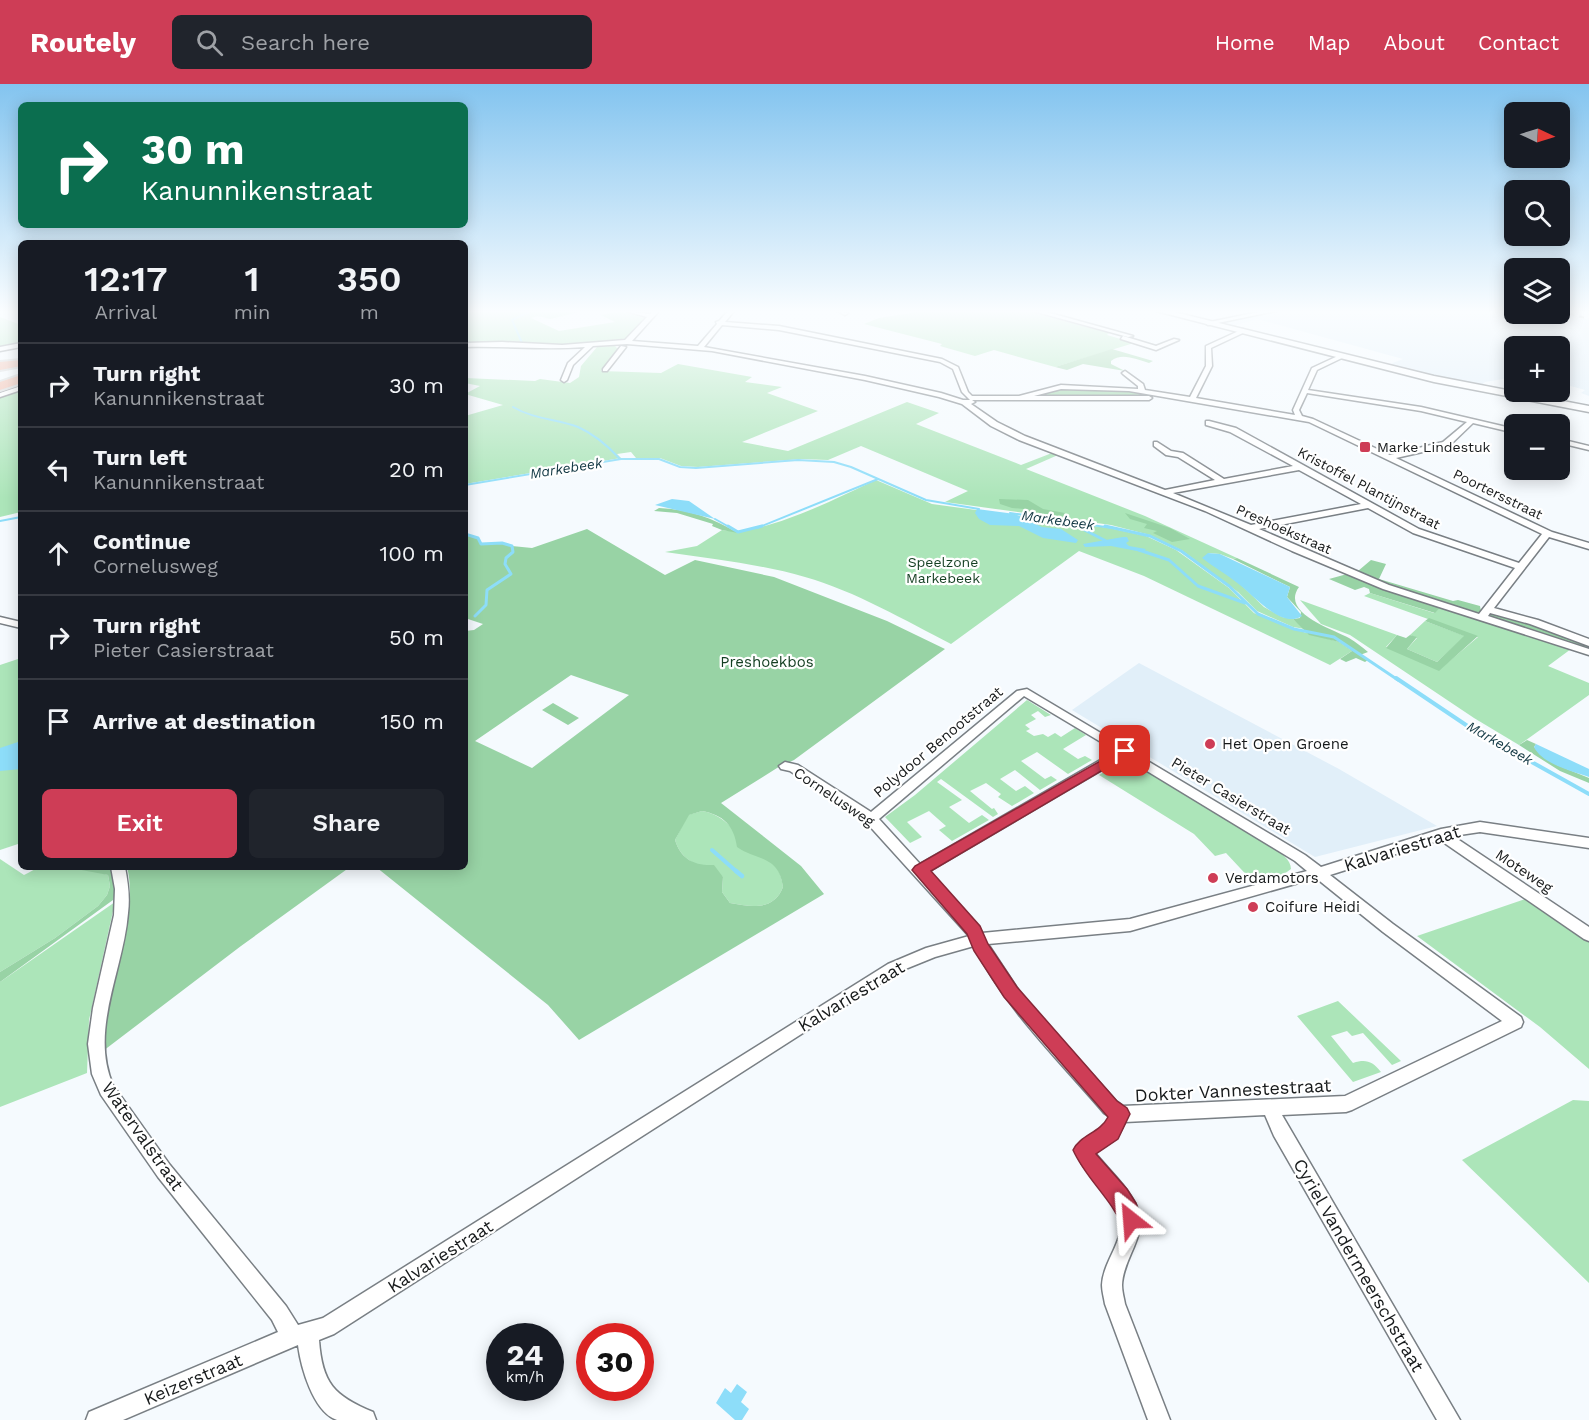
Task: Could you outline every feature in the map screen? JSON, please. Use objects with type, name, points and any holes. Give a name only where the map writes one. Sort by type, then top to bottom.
[{"type":"highway","points":[[0,386],[18,380]]},
{"type":"street","points":[[564,380],[566,373]]},
{"type":"street","name":"Preshoekstraat","points":[[826,373],[858,376],[967,399],[976,411],[994,424],[1022,438],[1165,492],[1386,587],[1484,614],[1589,652]]},
{"type":"street","points":[[958,373],[967,399],[1172,397]]},
{"type":"street","points":[[1126,373],[1133,377],[1142,388]]},
{"type":"street","points":[[1192,399],[1205,373]]},
{"type":"street","points":[[1299,417],[1296,410],[1312,373]]},
{"type":"street","points":[[1412,373],[1589,409]]},
{"type":"street","points":[[1023,399],[1022,397],[1028,395],[1060,387],[1142,388],[1172,397]]},
{"type":"street","points":[[0,394],[18,389]]},
{"type":"street","points":[[1305,391],[1421,409],[1504,428]]},
{"type":"street","name":"Poortersstraat","points":[[1172,397],[1299,417],[1323,425],[1550,534],[1589,546]]},
{"type":"street","points":[[1391,458],[1446,444],[1472,421]]},
{"type":"street","name":"Kristoffel Plantijnstraat","points":[[1209,423],[1233,430],[1438,540],[1521,567]]},
{"type":"street","points":[[1570,443],[1589,448]]},
{"type":"street","points":[[1157,444],[1169,453],[1180,455],[1222,481]]},
{"type":"street","points":[[1165,492],[1301,467]]},
{"type":"street","points":[[1251,528],[1369,505]]},
{"type":"street","points":[[1484,614],[1550,534]]},
{"type":"street","name":"Preshoekstraat","points":[[1484,614],[1534,622],[1589,643]]},
{"type":"street","points":[[0,620],[18,624]]},
{"type":"street","name":"Pieter Casierstraat","points":[[1027,692],[1300,858],[1318,872]]},
{"type":"street","name":"Polydoor Benootstraat","points":[[870,818],[879,814],[1021,693],[1027,692]]},
{"type":"street","points":[[920,870],[1125,751]]},
{"type":"street","name":"Cornelusweg","points":[[784,766],[794,768],[870,818],[974,931],[980,946],[1011,992],[1110,1107],[1120,1114]]},
{"type":"street","name":"Kalvariestraat","points":[[298,1335],[327,1327],[892,968],[931,952],[978,939],[1130,925],[1318,872],[1441,834],[1480,827],[1589,843]]},
{"type":"street","name":"Moteweg","points":[[1441,834],[1589,935]]},
{"type":"street","name":"Watervalstraat","points":[[119,870],[122,904],[96,1044],[100,1074],[107,1090],[164,1171],[288,1326],[298,1335],[324,1391],[342,1411],[365,1420]]},
{"type":"street","name":"Dokter Vannestestraat","points":[[1120,1114],[1346,1104],[1515,1022],[1388,928],[1318,872]]},
{"type":"street","name":"Cyriel Vandermeerschstraat","points":[[1271,1109],[1280,1130],[1449,1420]]},
{"type":"street","points":[[1120,1114],[1111,1132],[1084,1150],[1088,1160],[1128,1211],[1131,1220],[1112,1287],[1115,1304],[1159,1420]]},
{"type":"street","name":"Keizerstraat","points":[[97,1420],[298,1335]]},
{"type":"shaded area","points":[[1418,373],[1504,373],[1504,379],[1485,382],[1480,387]]},
{"type":"shaded area","points":[[1570,373],[1589,373],[1589,396],[1581,393],[1585,390],[1570,386]]},
{"type":"shaded area","name":"Het Open Groene","points":[[1139,663],[1339,769],[1437,826],[1315,857],[1072,710]]},
{"type":"green space","points":[[580,373],[731,373],[752,377],[745,382],[782,387],[767,393],[818,411],[742,442],[788,451],[907,402],[939,413],[916,424],[1021,465],[1052,453],[1058,455],[1026,469],[1145,516],[1237,558],[1208,553],[1264,607],[1282,617],[1293,619],[1305,629],[1293,627],[1257,611],[1238,592],[1183,551],[1150,535],[1111,525],[945,502],[968,491],[861,446],[828,460],[802,459],[698,467],[681,466],[660,458],[636,458],[631,452],[617,454],[621,458],[468,484],[468,415],[503,405],[468,395],[468,392],[480,386],[468,384],[468,378],[535,381],[540,379],[570,383],[579,377]]},
{"type":"green space","points":[[1058,389],[1128,389],[1156,396],[1032,397]]},
{"type":"green space","points":[[18,391],[18,513],[0,517],[0,396]]},
{"type":"green space","name":"Speelzone Markebeek","points":[[876,480],[932,504],[1109,528],[1146,536],[1176,550],[1229,588],[1254,613],[1289,628],[1339,642],[1352,651],[1330,665],[1144,576],[1079,551],[951,644],[880,607],[824,583],[736,562],[665,552],[697,546],[722,530],[738,531],[778,522]]},
{"type":"green space","points":[[999,499],[1028,500],[1043,509],[1065,513],[1064,516],[1024,511],[1024,509],[1000,504]]},
{"type":"green space","points":[[659,508],[700,515],[738,533],[722,530],[712,526],[713,524],[677,513],[654,511]]},
{"type":"green space","points":[[1125,513],[1170,528],[1190,539],[1172,542],[1153,533],[1157,531],[1144,528],[1147,524],[1130,519]]},
{"type":"green space","name":"Preshoekbos","points":[[587,529],[665,575],[695,560],[774,577],[887,621],[945,649],[794,760],[721,803],[801,866],[824,894],[579,1040],[548,1005],[380,870],[468,870],[468,631],[474,630],[483,624],[468,619],[468,535],[478,538],[482,544],[502,543],[532,548]],"holes":[[[571,675],[629,695],[532,768],[475,741]],[[702,811],[716,815],[730,827],[737,847],[766,860],[777,869],[783,887],[779,895],[768,904],[746,906],[730,903],[722,892],[723,877],[714,865],[694,863],[685,857],[678,847],[675,840],[689,815]]]},
{"type":"green space","points":[[1237,558],[1299,587],[1295,596],[1302,612],[1321,625],[1357,643],[1368,652],[1360,655],[1368,660],[1365,662],[1356,658],[1346,662],[1340,659],[1352,651],[1339,642],[1309,635],[1293,619],[1300,618],[1301,612],[1287,597],[1290,587],[1233,559]]},
{"type":"green space","points":[[1371,560],[1386,564],[1379,579],[1453,601],[1458,600],[1480,606],[1481,611],[1476,614],[1443,604],[1435,613],[1370,593],[1369,589],[1364,587],[1355,590],[1329,579],[1358,571]]},
{"type":"green space","points":[[1370,593],[1434,613],[1440,607],[1571,649],[1548,666],[1589,683],[1589,695],[1519,745],[1474,718],[1350,635],[1321,624],[1300,600],[1397,635],[1386,647],[1439,670],[1478,637],[1364,596]]},
{"type":"green space","points":[[1491,613],[1517,617],[1589,638],[1589,649],[1501,622],[1490,617]]},
{"type":"green space","points":[[1429,618],[1478,636],[1439,671],[1386,648],[1397,635],[1406,638],[1410,635],[1417,637],[1407,649],[1437,662],[1464,636],[1425,621]]},
{"type":"green space","points":[[1425,621],[1465,636],[1437,662],[1407,649],[1417,638],[1410,635]]},
{"type":"green space","points":[[18,659],[18,844],[0,850],[0,665]]},
{"type":"green space","points":[[1027,700],[1051,715],[1045,717],[1038,711],[1031,715],[1036,719],[1025,725],[1030,729],[1026,731],[1034,736],[1043,734],[1048,737],[1055,733],[1061,737],[1075,728],[1086,735],[1063,749],[1078,759],[1085,756],[1092,760],[1068,774],[1037,752],[1021,761],[1045,779],[1051,776],[1057,780],[1040,790],[1015,770],[1000,779],[1016,791],[1025,786],[1034,793],[1012,806],[998,797],[1001,794],[986,783],[970,791],[992,809],[994,808],[998,814],[993,817],[941,779],[937,782],[962,800],[949,807],[969,823],[982,815],[989,820],[952,841],[939,830],[946,826],[929,811],[907,822],[922,837],[910,843],[885,817],[915,795]]},
{"type":"green space","points":[[553,703],[579,718],[568,725],[542,710]]},
{"type":"green space","points":[[1527,740],[1536,744],[1534,747],[1557,765],[1589,778],[1589,783],[1560,771],[1519,745]]},
{"type":"green space","points":[[1123,761],[1137,763],[1273,846],[1287,859],[1291,869],[1284,874],[1254,883],[1226,853],[1215,856],[1194,834],[1099,775]]},
{"type":"green space","points":[[702,811],[726,822],[748,847],[777,867],[783,887],[774,900],[761,906],[730,903],[722,892],[723,877],[694,863],[678,848],[675,840],[688,815]]},
{"type":"green space","points":[[0,859],[24,875],[34,870],[86,870],[108,875],[110,886],[107,895],[98,906],[55,938],[0,972]]},
{"type":"green space","points":[[82,870],[112,870],[116,891],[113,900],[0,982],[0,972],[55,938],[98,906],[107,895],[110,886],[108,875]]},
{"type":"green space","points":[[127,870],[346,870],[103,1051],[110,1002],[128,914]]},
{"type":"green space","points":[[1528,898],[1589,940],[1589,1069],[1540,1027],[1417,936]]},
{"type":"green space","points":[[115,902],[89,1020],[87,1073],[0,1107],[0,982]]},
{"type":"green space","points":[[1338,1001],[1401,1061],[1392,1065],[1363,1033],[1352,1036],[1347,1031],[1331,1036],[1353,1063],[1368,1062],[1375,1065],[1381,1072],[1353,1082],[1297,1016]]},
{"type":"green space","points":[[1573,1100],[1589,1101],[1589,1283],[1462,1160]]},
{"type":"water","points":[[672,499],[689,501],[715,519],[655,505]]},
{"type":"water","points":[[977,509],[1015,514],[1042,527],[1061,529],[1078,540],[1076,543],[1043,538],[1019,526],[990,525],[979,519],[975,513]]},
{"type":"water","points":[[1127,537],[1129,541],[1126,543],[1129,546],[1146,549],[1142,552],[1111,546],[1085,547],[1083,544]]},
{"type":"water","points":[[1208,553],[1220,554],[1290,587],[1287,597],[1302,616],[1294,619],[1285,618],[1267,608],[1202,558]]},
{"type":"water","points":[[18,742],[18,769],[0,771],[0,748]]},
{"type":"water","points":[[1536,744],[1589,769],[1589,777],[1550,762],[1538,753],[1534,747]]},
{"type":"water","points":[[737,1384],[747,1392],[741,1402],[749,1409],[742,1420],[735,1420],[716,1403],[725,1388],[731,1393]]},
{"type":"waterway","points":[[513,407],[528,414],[578,427],[600,441],[620,459]]},
{"type":"waterway","name":"Markebeek","points":[[468,484],[621,459],[659,459],[680,467],[696,468],[798,460],[834,462],[851,467],[926,500],[979,509]]},
{"type":"waterway","points":[[762,526],[878,479]]},
{"type":"waterway","name":"Markebeek","points":[[1010,513],[1112,528]]},
{"type":"waterway","name":"Markebeek","points":[[0,521],[18,518]]},
{"type":"waterway","points":[[715,519],[731,528]]},
{"type":"waterway","name":"Markebeek","points":[[1070,523],[1080,528]]},
{"type":"waterway","points":[[728,526],[738,532],[762,526]]},
{"type":"waterway","points":[[757,528],[762,526]]},
{"type":"waterway","points":[[1077,526],[1106,541]]},
{"type":"waterway","name":"Markebeek","points":[[1105,526],[1150,536],[1181,551],[1229,586],[1258,614],[1294,629],[1334,637],[1398,680]]},
{"type":"waterway","points":[[468,535],[478,538],[481,544],[502,543],[512,546],[513,552],[506,558],[505,564],[511,574],[487,590],[486,605],[475,616]]},
{"type":"waterway","points":[[1139,550],[1169,560],[1198,586],[1245,603]]},
{"type":"waterway","name":"Markebeek","points":[[1396,678],[1469,727],[1589,794]]},
{"type":"waterway","points":[[712,850],[737,872]]},
{"type":"waterway","points":[[736,871],[742,876]]},
{"type":"place","name":"Marke Lindestuk","points":[[1365,447]]},
{"type":"place","name":"Het Open Groene","points":[[1210,744]]},
{"type":"place","name":"Verdamotors","points":[[1213,878]]},
{"type":"place","name":"Coifure Heidi","points":[[1253,907]]},
{"type":"route","points":[[1125,751],[920,870],[974,931],[980,946],[1011,992],[1110,1107],[1120,1114],[1111,1132],[1084,1150],[1088,1160],[1119,1196],[1131,1220]]}]
